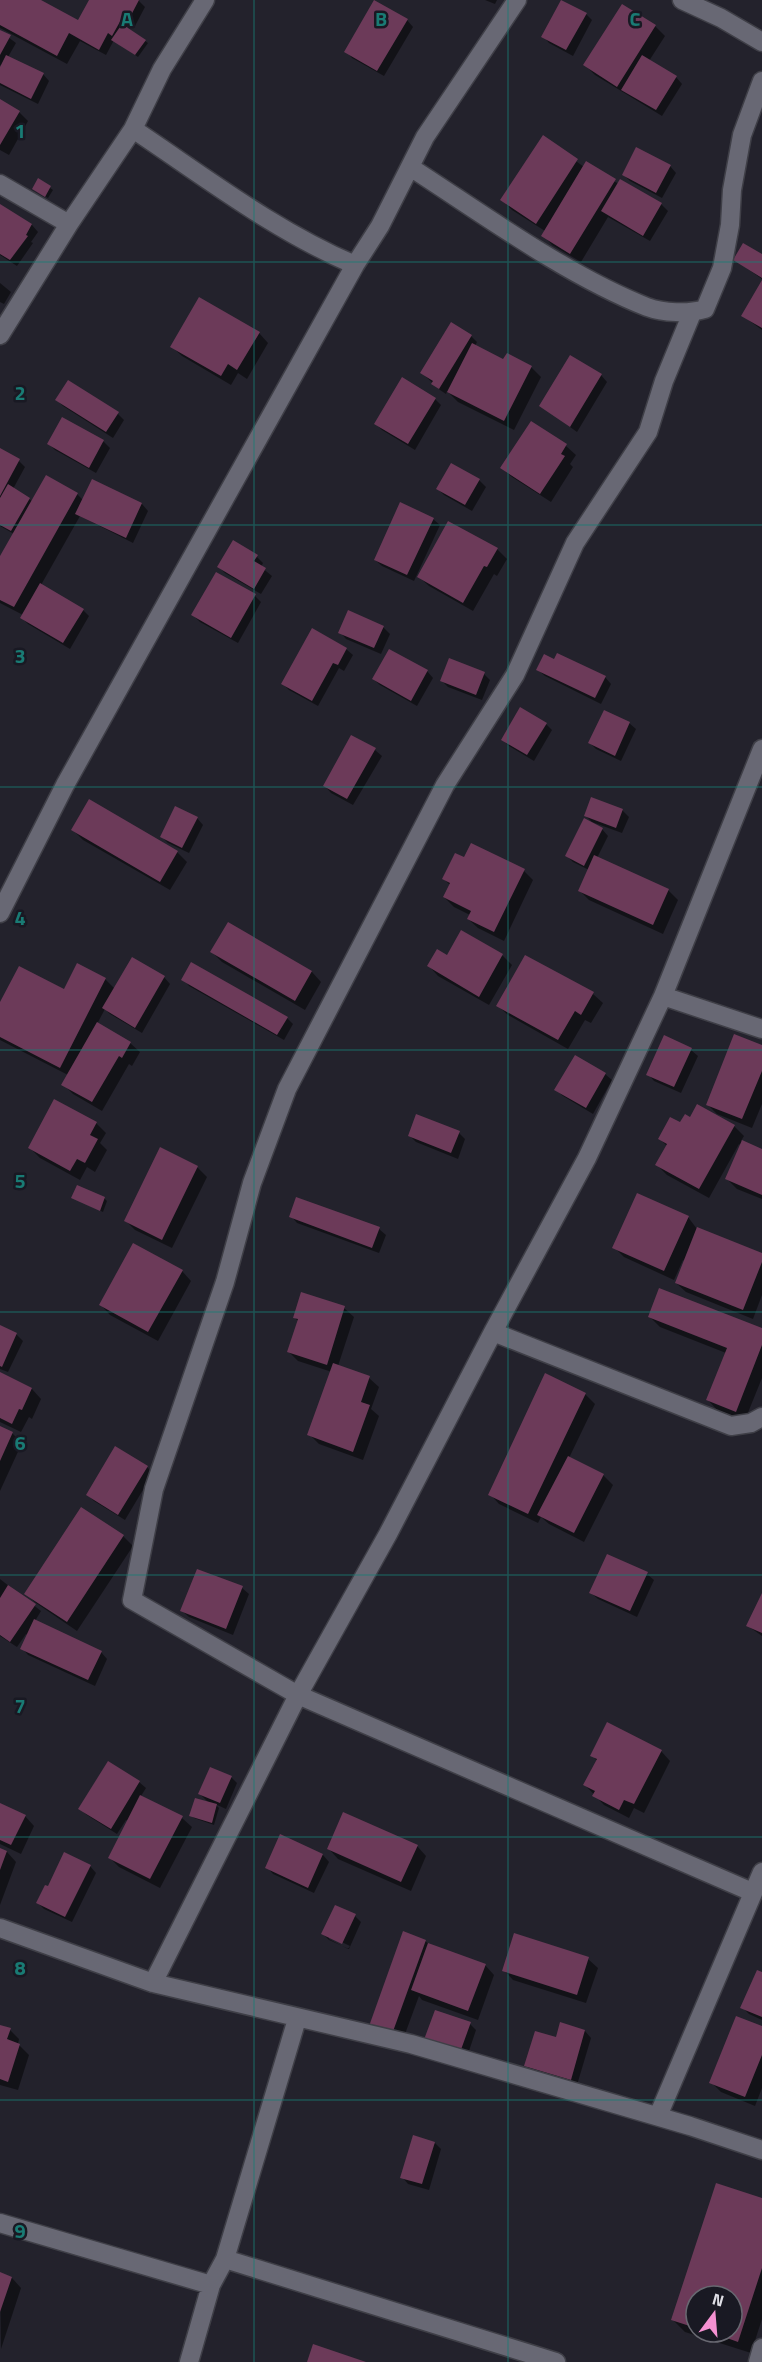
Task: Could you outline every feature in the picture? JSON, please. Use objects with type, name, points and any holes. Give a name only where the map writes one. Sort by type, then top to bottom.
[{"type":"street","points":[[0,335],[69,224],[133,129],[162,69],[205,0]]},
{"type":"street","points":[[0,913],[65,785],[355,265],[380,226],[426,137],[517,0]]},
{"type":"street","points":[[682,0],[721,18],[762,42]]},
{"type":"street","points":[[410,167],[585,277],[649,308],[692,313],[705,309],[722,268],[742,135],[762,81]]},
{"type":"street","points":[[133,129],[277,225],[322,251],[355,265]]},
{"type":"street","points":[[0,184],[69,224]]},
{"type":"street","points":[[692,313],[664,381],[648,432],[575,543],[515,675],[446,785],[287,1089],[252,1183],[225,1282],[154,1489],[132,1600],[298,1695],[752,1892]]},
{"type":"street","points":[[153,1983],[298,1695],[388,1534],[587,1158],[663,996],[762,749]]},
{"type":"street","points":[[663,996],[762,1029]]},
{"type":"street","points":[[493,1332],[731,1426],[751,1423],[762,1417]]},
{"type":"street","points":[[658,2116],[762,1872]]},
{"type":"street","points":[[0,1928],[153,1983],[297,2019],[411,2044],[658,2116],[762,2150]]},
{"type":"street","points":[[189,2362],[211,2285],[225,2259],[297,2019]]},
{"type":"street","points":[[0,2223],[211,2285]]},
{"type":"street","points":[[225,2259],[556,2362]]},
{"type":"street","points":[[758,2362],[762,2348]]},
{"type":"building","points":[[0,0],[41,0],[78,20],[89,0],[139,0],[128,21],[122,18],[112,36],[108,33],[99,50],[69,33],[57,56],[0,25]]},
{"type":"building","points":[[374,0],[408,19],[377,71],[344,52]]},
{"type":"building","points":[[561,0],[587,13],[566,50],[541,37]]},
{"type":"building","points":[[622,4],[656,25],[617,87],[583,65]]},
{"type":"building","points":[[122,24],[146,40],[135,55],[111,40]]},
{"type":"building","points":[[0,30],[11,35],[0,55]]},
{"type":"building","points":[[6,55],[44,73],[31,99],[0,83],[0,67]]},
{"type":"building","points":[[642,55],[677,76],[656,110],[621,90]]},
{"type":"building","points":[[0,99],[20,111],[0,145]]},
{"type":"building","points":[[543,135],[578,159],[536,224],[500,200]]},
{"type":"building","points":[[636,147],[671,165],[656,193],[622,175]]},
{"type":"building","points":[[586,161],[616,179],[570,254],[541,236]]},
{"type":"building","points":[[38,178],[51,186],[45,197],[32,189]]},
{"type":"building","points":[[620,179],[662,203],[643,236],[601,211]]},
{"type":"building","points":[[0,204],[32,224],[26,235],[28,236],[10,260],[0,254]]},
{"type":"building","points":[[743,243],[762,254],[762,278],[733,260]]},
{"type":"building","points":[[762,280],[762,328],[741,316]]},
{"type":"building","points":[[199,297],[260,332],[237,370],[228,364],[221,376],[170,347]]},
{"type":"building","points":[[451,322],[472,335],[439,389],[431,384],[433,381],[420,373]]},
{"type":"building","points":[[472,343],[503,359],[507,353],[532,366],[504,421],[447,392]]},
{"type":"building","points":[[570,355],[602,374],[570,427],[539,406]]},
{"type":"building","points":[[402,377],[436,398],[408,444],[374,424]]},
{"type":"building","points":[[68,380],[119,412],[106,432],[55,400]]},
{"type":"building","points":[[62,417],[104,440],[89,468],[47,444]]},
{"type":"building","points":[[531,421],[567,444],[561,454],[565,456],[540,494],[500,468]]},
{"type":"building","points":[[0,448],[20,459],[0,496]]},
{"type":"building","points":[[451,463],[480,479],[465,505],[436,489]]},
{"type":"building","points":[[46,475],[78,493],[14,607],[0,600],[0,556]]},
{"type":"building","points":[[92,479],[142,503],[126,538],[75,514]]},
{"type":"building","points":[[8,484],[30,498],[11,531],[0,525],[0,498]]},
{"type":"building","points":[[400,502],[434,518],[407,575],[374,560]]},
{"type":"building","points":[[448,521],[498,548],[487,567],[484,566],[463,603],[417,577]]},
{"type":"building","points":[[233,540],[258,555],[254,561],[266,568],[254,589],[217,567]]},
{"type":"building","points":[[216,572],[256,594],[231,638],[191,615]]},
{"type":"building","points":[[40,583],[84,609],[63,643],[20,618]]},
{"type":"building","points":[[348,610],[384,626],[374,648],[338,633]]},
{"type":"building","points":[[312,628],[347,648],[338,665],[333,663],[312,701],[281,684]]},
{"type":"building","points":[[389,649],[428,670],[411,701],[372,679]]},
{"type":"building","points":[[557,653],[606,676],[595,698],[536,670],[544,654],[554,659]]},
{"type":"building","points":[[449,658],[485,672],[476,695],[440,681]]},
{"type":"building","points":[[520,707],[547,723],[527,755],[501,740]]},
{"type":"building","points":[[604,710],[630,722],[615,756],[588,743]]},
{"type":"building","points":[[351,735],[376,748],[347,799],[323,786]]},
{"type":"building","points":[[591,797],[623,809],[616,828],[584,816]]},
{"type":"building","points":[[89,799],[178,851],[160,882],[71,830]]},
{"type":"building","points":[[175,806],[198,817],[182,848],[160,837]]},
{"type":"building","points":[[584,818],[603,828],[584,866],[565,856]]},
{"type":"building","points":[[471,843],[525,869],[494,932],[467,919],[471,911],[443,897],[450,883],[442,879],[455,853],[464,857]]},
{"type":"building","points":[[594,855],[669,889],[653,925],[578,891]]},
{"type":"building","points":[[228,922],[312,971],[295,1001],[210,952]]},
{"type":"building","points":[[461,930],[503,954],[479,997],[427,966],[437,949],[447,955]]},
{"type":"building","points":[[525,955],[594,992],[581,1015],[575,1011],[558,1040],[496,1006]]},
{"type":"building","points":[[132,957],[165,976],[135,1028],[102,1008]]},
{"type":"building","points":[[191,962],[288,1017],[277,1035],[181,980]]},
{"type":"building","points":[[77,963],[106,978],[60,1068],[0,1037],[0,1002],[19,966],[64,989]]},
{"type":"building","points":[[97,1022],[131,1042],[122,1058],[119,1056],[92,1102],[61,1085]]},
{"type":"building","points":[[734,1034],[762,1045],[762,1071],[742,1119],[706,1105]]},
{"type":"building","points":[[664,1035],[692,1048],[674,1087],[646,1075]]},
{"type":"building","points":[[575,1055],[606,1073],[586,1108],[554,1090]]},
{"type":"building","points":[[54,1099],[97,1122],[90,1135],[98,1139],[85,1163],[77,1159],[70,1171],[28,1148]]},
{"type":"building","points":[[697,1104],[735,1125],[699,1189],[655,1165],[667,1144],[658,1139],[670,1117],[680,1122],[685,1114],[690,1117]]},
{"type":"building","points":[[416,1114],[460,1131],[451,1153],[408,1136]]},
{"type":"building","points":[[742,1140],[762,1149],[762,1195],[725,1179]]},
{"type":"building","points":[[160,1147],[198,1166],[162,1240],[124,1221]]},
{"type":"building","points":[[77,1185],[105,1197],[100,1211],[71,1198]]},
{"type":"building","points":[[637,1193],[689,1216],[664,1271],[612,1248]]},
{"type":"building","points":[[296,1197],[380,1227],[372,1248],[289,1217]]},
{"type":"building","points":[[697,1227],[762,1253],[762,1262],[743,1310],[675,1283]]},
{"type":"building","points":[[133,1243],[183,1270],[148,1332],[99,1305]]},
{"type":"building","points":[[659,1288],[762,1328],[762,1345],[736,1412],[706,1400],[727,1348],[648,1317]]},
{"type":"building","points":[[301,1292],[345,1306],[327,1365],[287,1352],[298,1319],[293,1318]]},
{"type":"building","points":[[0,1325],[17,1333],[2,1367],[0,1366]]},
{"type":"building","points":[[333,1363],[370,1376],[361,1402],[370,1405],[353,1452],[307,1435]]},
{"type":"building","points":[[0,1372],[32,1388],[22,1410],[19,1409],[12,1424],[0,1418]]},
{"type":"building","points":[[545,1373],[586,1393],[528,1514],[488,1495]]},
{"type":"building","points":[[0,1426],[13,1432],[0,1461]]},
{"type":"building","points":[[115,1446],[148,1466],[118,1515],[86,1495]]},
{"type":"building","points":[[568,1456],[604,1474],[574,1533],[537,1515]]},
{"type":"building","points":[[81,1507],[124,1535],[67,1622],[24,1594]]},
{"type":"building","points":[[607,1554],[648,1572],[630,1611],[589,1593]]},
{"type":"building","points":[[197,1569],[243,1586],[226,1629],[180,1611]]},
{"type":"building","points":[[8,1585],[36,1604],[10,1642],[0,1635],[0,1598]]},
{"type":"building","points":[[762,1593],[762,1633],[746,1626]]},
{"type":"building","points":[[34,1619],[102,1651],[88,1680],[20,1649]]},
{"type":"building","points":[[607,1722],[662,1750],[634,1804],[624,1800],[619,1810],[592,1796],[595,1791],[583,1785],[597,1759],[590,1756]]},
{"type":"building","points":[[108,1761],[140,1781],[111,1829],[78,1809]]},
{"type":"building","points":[[210,1767],[232,1776],[220,1803],[198,1794]]},
{"type":"building","points":[[140,1795],[183,1816],[150,1879],[108,1858]]},
{"type":"building","points":[[195,1798],[217,1804],[212,1823],[189,1816]]},
{"type":"building","points":[[0,1803],[26,1815],[11,1845],[0,1840]]},
{"type":"building","points":[[343,1812],[418,1845],[401,1882],[327,1849]]},
{"type":"building","points":[[280,1834],[323,1854],[308,1888],[265,1868]]},
{"type":"building","points":[[0,1848],[7,1851],[0,1870]]},
{"type":"building","points":[[64,1852],[91,1865],[65,1917],[36,1903],[45,1885],[48,1886]]},
{"type":"building","points":[[335,1905],[356,1914],[342,1944],[321,1934]]},
{"type":"building","points":[[403,1931],[426,1940],[391,2037],[368,2029]]},
{"type":"building","points":[[514,1933],[589,1957],[577,1995],[502,1971]]},
{"type":"building","points":[[428,1943],[486,1964],[468,2011],[411,1990]]},
{"type":"building","points":[[757,1970],[762,1972],[762,2017],[740,2008]]},
{"type":"building","points":[[435,2010],[471,2022],[458,2058],[422,2045]]},
{"type":"building","points":[[736,2016],[762,2026],[762,2055],[745,2097],[709,2083]]},
{"type":"building","points":[[560,2022],[585,2030],[571,2080],[524,2066],[535,2031],[556,2037]]},
{"type":"building","points":[[0,2025],[11,2028],[7,2039],[20,2044],[8,2082],[0,2079]]},
{"type":"building","points":[[413,2135],[435,2142],[422,2184],[400,2178]]},
{"type":"building","points":[[716,2183],[762,2198],[762,2268],[744,2324],[744,2284],[684,2284],[684,2324],[671,2320]]},
{"type":"building","points":[[0,2272],[12,2277],[0,2312]]},
{"type":"building","points":[[313,2344],[366,2362],[307,2362]]}]
